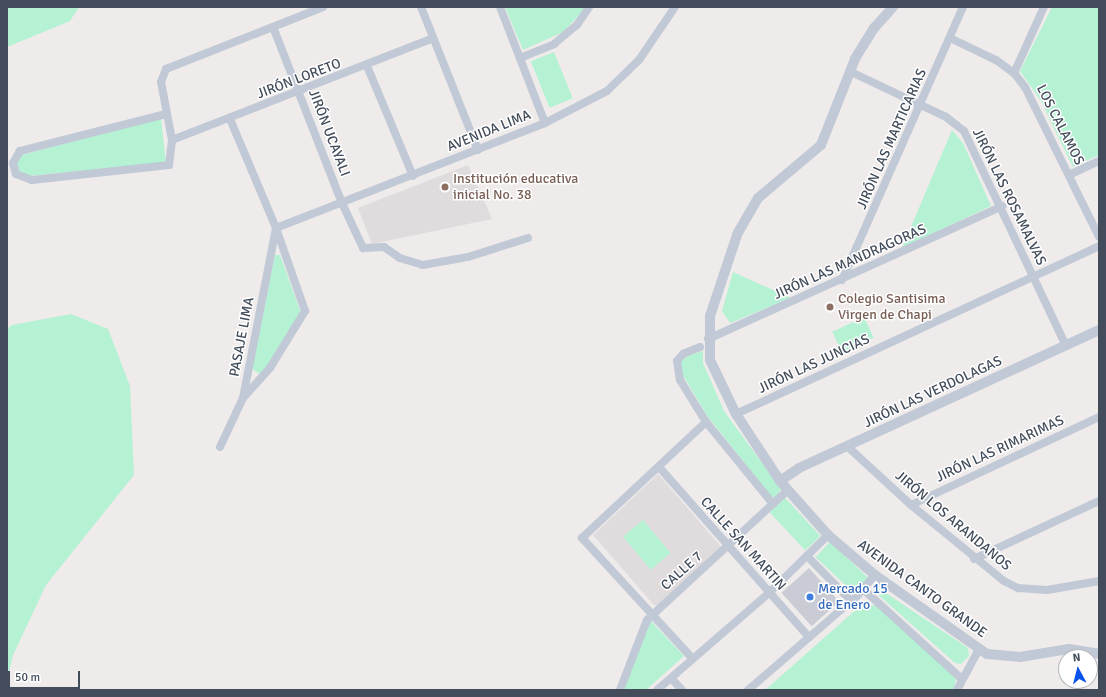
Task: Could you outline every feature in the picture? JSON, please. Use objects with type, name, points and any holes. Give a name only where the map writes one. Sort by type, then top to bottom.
[{"type":"street","points":[[166,114],[20,151],[13,163],[16,174],[32,180],[169,165],[172,140],[166,114],[162,74],[166,69],[323,7]]},
{"type":"street","points":[[420,7],[478,150]]},
{"type":"street","points":[[500,7],[545,123]]},
{"type":"street","points":[[520,58],[554,44],[577,24],[589,7]]},
{"type":"street","name":"AVENIDA LIMA","points":[[276,228],[545,123],[607,91],[619,81],[648,48],[675,7]]},
{"type":"street","name":"AVENIDA CANTO GRANDE","points":[[893,7],[864,42],[821,145],[758,198],[738,232],[714,297],[708,339],[710,360],[736,414],[780,481],[828,535],[875,575],[979,649],[1007,658],[1069,649],[1099,654]]},
{"type":"street","name":"JIRÓN LAS MARTICARIAS","points":[[842,280],[922,107],[963,7]]},
{"type":"street","points":[[1014,73],[1044,7]]},
{"type":"street","name":"JIRÓN UCAYALI","points":[[273,27],[300,92],[342,203],[363,248],[384,247],[400,258],[423,264],[468,257],[528,238]]},
{"type":"street","name":"JIRÓN LORETO","points":[[172,140],[230,120],[367,66],[433,38]]},
{"type":"street","name":"LOS CALAMOS","points":[[950,38],[981,52],[1014,73],[1038,107],[1099,237]]},
{"type":"street","points":[[367,66],[412,176]]},
{"type":"street","name":"JIRÓN LAS ROSAMALVAS","points":[[851,72],[922,107],[946,117],[964,131],[1002,206],[1066,346]]},
{"type":"street","points":[[230,120],[276,228],[305,311],[270,368],[243,398]]},
{"type":"street","points":[[1070,174],[1099,161]]},
{"type":"street","name":"JIRÓN LAS MANDRAGORAS","points":[[708,339],[842,280],[1002,206]]},
{"type":"street","name":"PASAJE LIMA","points":[[220,447],[243,398],[276,228]]},
{"type":"street","name":"JIRÓN LAS JUNCIAS","points":[[736,414],[1099,246]]},
{"type":"street","name":"JIRÓN LAS VERDOLAGAS","points":[[780,481],[798,468],[848,447],[1099,330]]},
{"type":"street","points":[[700,347],[680,356],[677,368],[706,422],[773,504]]},
{"type":"street","name":"JIRÓN LAS RIMARIMAS","points":[[911,505],[1099,417]]},
{"type":"street","points":[[692,658],[654,614],[582,538],[706,422]]},
{"type":"street","name":"JIRÓN LOS ARANDANOS","points":[[848,447],[911,505],[974,559],[1004,581],[1018,588],[1047,590],[1097,580]]},
{"type":"street","name":"CALLE SAN MARTIN","points":[[659,466],[728,548],[809,637]]},
{"type":"street","name":"CALLE 7","points":[[620,690],[647,620],[728,548],[788,490]]},
{"type":"street","points":[[974,559],[1099,501]]},
{"type":"street","points":[[657,690],[692,658],[769,593],[828,535]]},
{"type":"street","points":[[807,556],[851,601]]},
{"type":"street","points":[[748,690],[851,601],[875,575]]},
{"type":"street","points":[[863,589],[962,679]]},
{"type":"street","points":[[957,690],[979,649]]},
{"type":"street","points":[[671,678],[682,690]]},
{"type":"shaded area","name":"Institución educativa inicial No. 38","points":[[468,165],[492,219],[372,244],[358,208]]},
{"type":"shaded area","points":[[658,474],[723,549],[658,606],[653,604],[593,535]]},
{"type":"green space","points":[[7,7],[79,7],[70,21],[7,47]]},
{"type":"green space","points":[[505,7],[587,7],[563,32],[523,50]]},
{"type":"green space","points":[[1052,7],[1099,7],[1099,155],[1073,167],[1041,101],[1020,71]]},
{"type":"green space","points":[[554,52],[573,98],[550,108],[531,61]]},
{"type":"green space","points":[[161,118],[166,163],[28,176],[18,170],[16,165],[22,155]]},
{"type":"green space","points":[[952,130],[963,143],[991,206],[902,248]]},
{"type":"green space","points":[[275,255],[280,255],[301,313],[262,375],[252,369]]},
{"type":"green space","points":[[733,272],[791,298],[730,323],[722,311]]},
{"type":"green space","points":[[71,314],[108,329],[130,386],[134,475],[46,585],[13,655],[7,680],[7,329],[12,325]]},
{"type":"green space","points":[[864,317],[874,338],[842,353],[832,332]]},
{"type":"green space","points":[[703,351],[703,363],[724,411],[781,489],[776,497],[772,497],[708,417],[681,372],[680,362],[689,355]]},
{"type":"green space","points":[[785,498],[820,536],[805,550],[770,512]]},
{"type":"green space","points":[[643,520],[671,553],[651,570],[623,537]]},
{"type":"green space","points":[[830,542],[868,577],[854,593],[816,557]]},
{"type":"green space","points":[[877,587],[968,648],[969,656],[961,664],[955,663],[874,591]]},
{"type":"green space","points":[[876,605],[956,678],[954,690],[765,690],[859,607]]},
{"type":"green space","points":[[650,620],[684,656],[646,690],[623,690]]},
{"type":"building","name":"Mercado 15 de Enero","points":[[809,568],[839,601],[812,626],[782,593]]},
{"type":"place","name":"Institución educativa inicial No. 38","points":[[445,187]]},
{"type":"place","name":"Colegio Santisima Virgen de Chapi","points":[[830,307]]},
{"type":"place","name":"Mercado 15 de Enero","points":[[810,597]]}]
